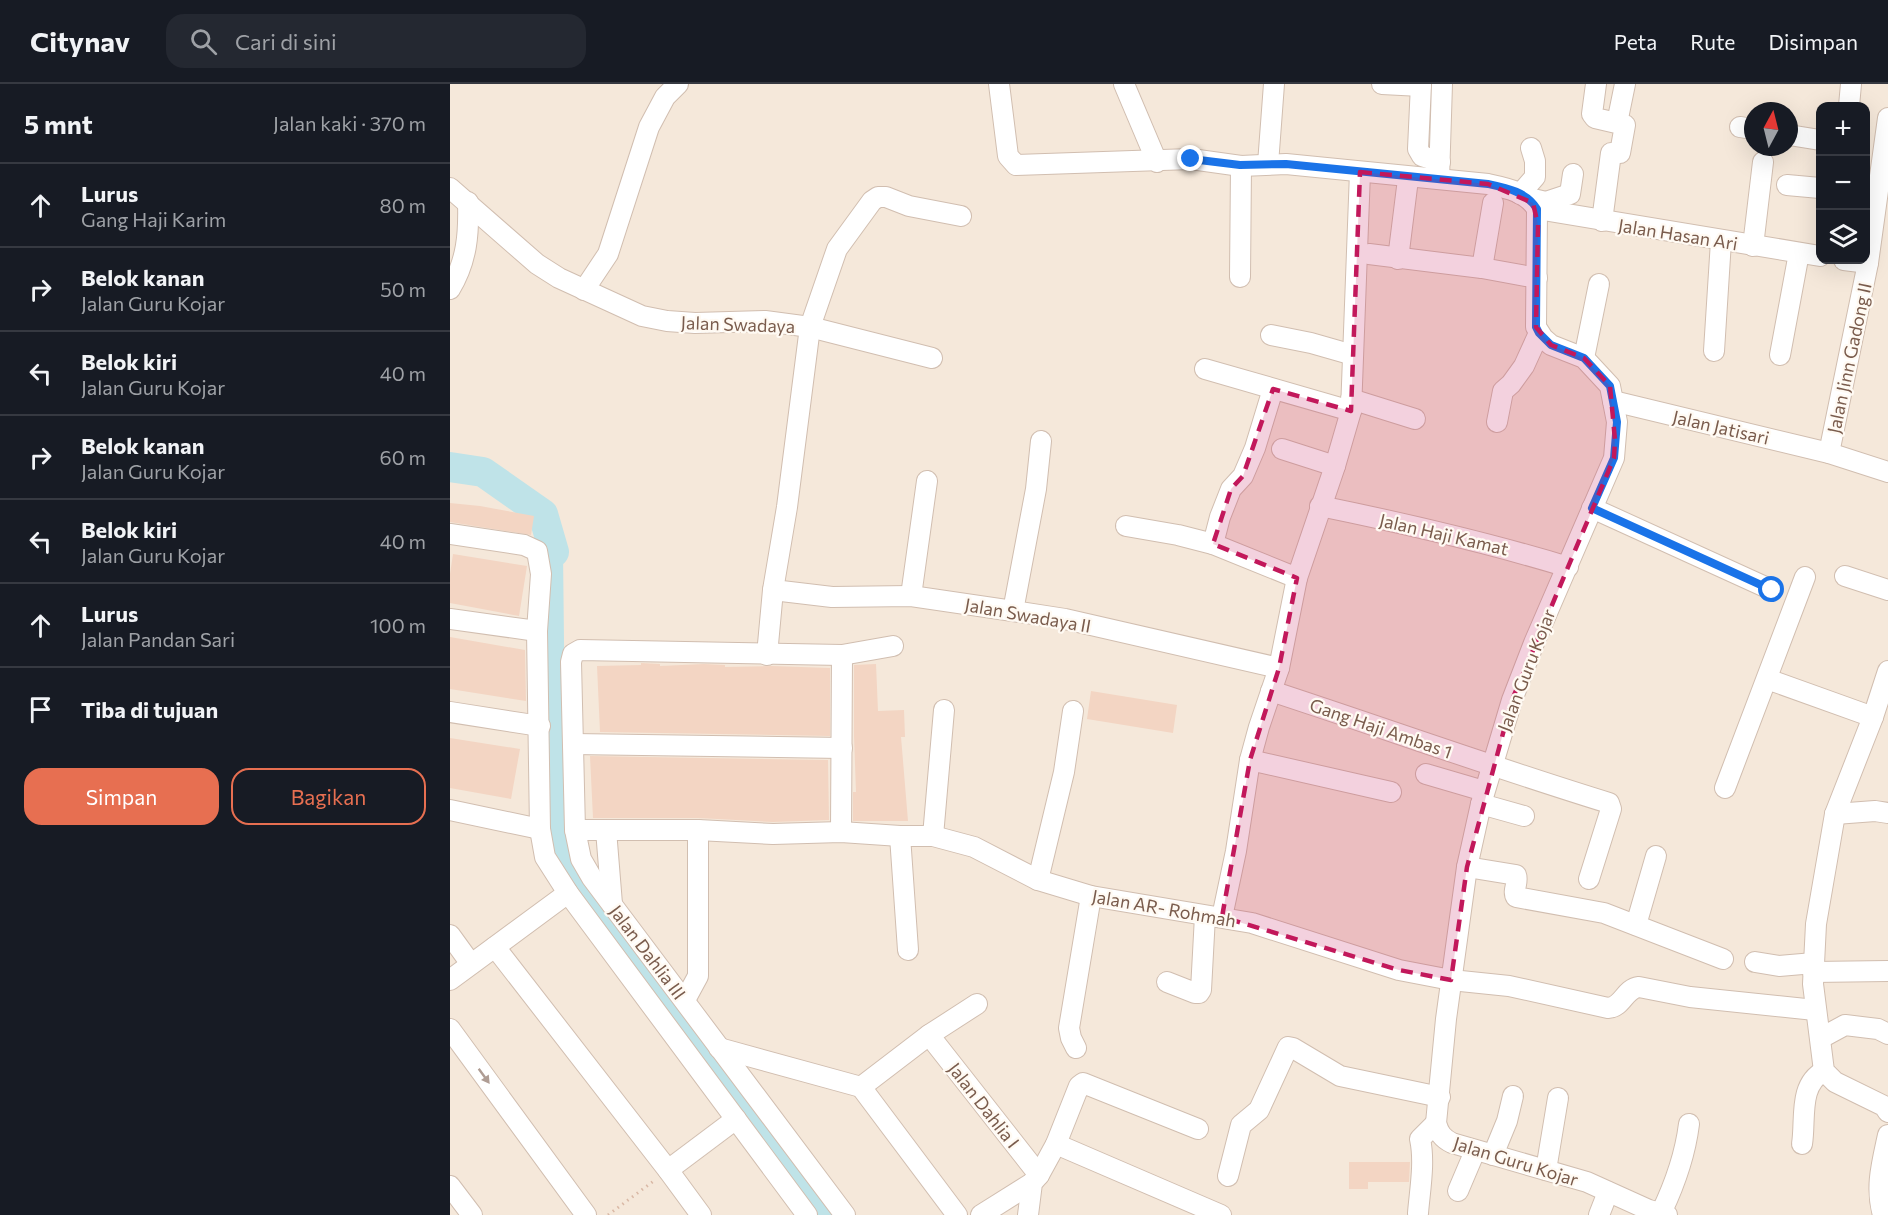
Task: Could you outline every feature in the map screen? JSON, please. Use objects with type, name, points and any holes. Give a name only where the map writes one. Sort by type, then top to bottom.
[{"type":"street","points":[[584,290],[608,254],[649,127],[665,97],[678,84]]},
{"type":"street","points":[[999,84],[1008,156],[1016,165],[1157,162],[1191,159],[1240,165],[1286,164],[1360,172],[1439,170],[1501,186],[1528,200],[1546,202],[1570,194],[1573,174]]},
{"type":"street","points":[[1124,84],[1157,162]]},
{"type":"street","points":[[1268,164],[1274,84]]},
{"type":"street","points":[[1382,84],[1421,85],[1418,149],[1422,156],[1439,170]]},
{"type":"street","points":[[1439,170],[1442,84]]},
{"type":"street","points":[[1596,84],[1592,114],[1595,118],[1628,125]]},
{"type":"street","points":[[1602,221],[1611,153],[1620,153],[1628,125],[1625,84]]},
{"type":"street","points":[[1849,102],[1851,84]]},
{"type":"street","name":"Jalan Jinn Gadong II","points":[[1870,216],[1871,193],[1888,118]]},
{"type":"street","points":[[1798,136],[1816,139]]},
{"type":"street","points":[[1497,422],[1503,391],[1524,366],[1539,333],[1536,327],[1537,278],[1528,200],[1534,177],[1531,148]]},
{"type":"street","points":[[1753,246],[1763,162]]},
{"type":"street","points":[[1240,165],[1240,277]]},
{"type":"street","points":[[1167,982],[1195,993],[1201,990],[1214,916],[1236,850],[1250,760],[1279,668],[1297,578],[1335,466],[1351,405],[1360,172]]},
{"type":"street","points":[[1787,185],[1816,188]]},
{"type":"street","points":[[1398,259],[1407,187]]},
{"type":"street","name":"Jalan Swadaya","points":[[450,188],[537,264],[584,290],[642,316],[695,323],[765,321],[810,327],[787,507],[773,590],[767,655]]},
{"type":"street","points":[[932,358],[810,327],[837,249],[878,196],[917,209],[961,216]]},
{"type":"street","name":"Jalan Hasan Ari","points":[[1528,200],[1602,221],[1816,255]]},
{"type":"street","points":[[450,289],[465,256],[469,231],[468,202]]},
{"type":"street","points":[[1482,267],[1493,203]]},
{"type":"street","points":[[1714,351],[1721,241]]},
{"type":"street","points":[[1780,355],[1799,253]]},
{"type":"street","points":[[1369,255],[1482,267],[1537,278]]},
{"type":"street","name":"Jalan Jinn Gadong II","points":[[1829,453],[1868,264]]},
{"type":"street","points":[[1584,358],[1599,284]]},
{"type":"street","name":"Jalan Guru Kojar","points":[[1539,333],[1558,349],[1584,358],[1610,386],[1617,422],[1614,458],[1534,643],[1512,700],[1483,797],[1467,867],[1451,981],[1436,1123],[1438,1132],[1444,1139],[1484,1153],[1587,1182],[1656,1213]]},
{"type":"street","points":[[1271,335],[1353,355]]},
{"type":"street","points":[[1205,369],[1273,389],[1415,419]]},
{"type":"street","points":[[1213,544],[1220,517],[1232,489],[1243,476],[1255,448],[1273,389]]},
{"type":"street","name":"Jalan Jatisari","points":[[1613,401],[1829,453],[1888,472]]},
{"type":"street","points":[[1014,610],[1036,489],[1041,441]]},
{"type":"street","points":[[1282,449],[1335,466]]},
{"type":"street","points":[[911,596],[927,481]]},
{"type":"street","name":"Jalan Haji Kamat","points":[[1320,506],[1516,551],[1568,567]]},
{"type":"street","points":[[1592,508],[1772,590]]},
{"type":"street","points":[[1126,526],[1213,544],[1297,578]]},
{"type":"street","points":[[450,534],[516,543],[532,548],[539,555],[541,574],[537,632],[540,829],[545,857],[568,893],[807,1215]]},
{"type":"street","points":[[1845,576],[1888,590]]},
{"type":"street","points":[[1725,788],[1805,577]]},
{"type":"street","name":"Jalan Swadaya II","points":[[773,590],[832,597],[911,596],[1014,610],[1065,619],[1279,668]]},
{"type":"street","points":[[450,619],[537,632]]},
{"type":"street","points":[[767,655],[842,655],[893,646]]},
{"type":"street","name":"Jalan Dahlia III","points":[[767,655],[580,650],[573,654],[571,662],[576,830],[581,858],[612,904],[845,1215]]},
{"type":"street","points":[[840,832],[842,655]]},
{"type":"street","points":[[1888,671],[1873,717],[1835,814],[1816,924],[1813,967],[1815,1010],[1821,1038],[1824,1071],[1835,1082],[1884,1106],[1888,1112]]},
{"type":"street","points":[[1767,679],[1873,717]]},
{"type":"street","name":"Gang Haji Ambas 1","points":[[1271,691],[1400,733],[1492,767],[1609,803],[1611,809],[1589,879]]},
{"type":"street","points":[[933,836],[944,710]]},
{"type":"street","points":[[1038,880],[1064,772],[1073,711]]},
{"type":"street","points":[[450,712],[540,726]]},
{"type":"street","points":[[573,744],[842,748]]},
{"type":"street","points":[[1250,760],[1391,792]]},
{"type":"street","points":[[1426,774],[1524,816]]},
{"type":"street","points":[[450,810],[540,829]]},
{"type":"street","points":[[1835,814],[1875,811],[1888,813]]},
{"type":"street","name":"Jalan AR- Rohmah","points":[[576,830],[698,830],[773,834],[840,832],[890,836],[933,836],[974,847],[1038,880],[1091,896],[1252,923],[1399,970],[1451,981],[1509,986],[1608,1008],[1616,1007],[1631,988],[1639,987],[1690,997],[1815,1010]]},
{"type":"street","points":[[606,830],[612,904]]},
{"type":"street","points":[[685,1000],[698,976],[698,830]]},
{"type":"street","points":[[890,836],[908,950]]},
{"type":"street","points":[[1636,926],[1656,856]]},
{"type":"street","points":[[1467,867],[1516,874],[1514,894],[1516,897],[1604,913],[1723,959]]},
{"type":"street","points":[[450,981],[568,893]]},
{"type":"street","points":[[1076,1048],[1071,1038],[1070,1028],[1091,896]]},
{"type":"street","points":[[450,934],[471,964]]},
{"type":"street","points":[[495,947],[668,1170],[696,1213]]},
{"type":"street","points":[[1755,962],[1779,966],[1888,971]]},
{"type":"street","points":[[861,1087],[929,1035],[977,1004]]},
{"type":"street","points":[[1821,1038],[1845,1025],[1878,1029],[1888,1034]]},
{"type":"street","points":[[450,1029],[586,1215]]},
{"type":"street","name":"Jalan Dahlia I","points":[[929,1035],[1036,1179]]},
{"type":"street","points":[[1228,1176],[1241,1125],[1259,1110],[1288,1047],[1340,1076],[1440,1097]]},
{"type":"street","points":[[719,1048],[861,1087],[957,1215]]},
{"type":"street","points":[[1803,1144],[1807,1091],[1814,1077],[1824,1071]]},
{"type":"street","points":[[1028,1215],[1036,1179],[1056,1144],[1080,1086],[1086,1083],[1198,1129]]},
{"type":"street","points":[[1458,1191],[1508,1121],[1513,1096]]},
{"type":"street","points":[[1546,1170],[1558,1098]]},
{"type":"street","points":[[668,1170],[736,1119]]},
{"type":"street","points":[[1418,1213],[1424,1157],[1420,1139],[1436,1123]]},
{"type":"street","points":[[1656,1213],[1674,1188],[1684,1155],[1689,1124]]},
{"type":"street","points":[[1888,1135],[1879,1176],[1878,1200],[1883,1215],[1888,1211]]},
{"type":"street","points":[[1056,1144],[1221,1215]]},
{"type":"street","points":[[981,1215],[1036,1179]]},
{"type":"street","points":[[450,1186],[472,1215]]},
{"type":"street","points":[[1599,1215],[1608,1192]]},
{"type":"path","points":[[608,1215],[668,1170]]},
{"type":"highlighted area","points":[[1360,172],[1488,184],[1533,203],[1538,225],[1536,327],[1551,345],[1584,358],[1610,386],[1615,440],[1614,458],[1512,700],[1467,867],[1451,980],[1399,970],[1222,917],[1250,760],[1279,668],[1297,578],[1213,544],[1231,489],[1243,476],[1273,389],[1351,411]]},
{"type":"shaded area","points":[[450,84],[1888,84],[1888,1215],[450,1215]]},
{"type":"building","points":[[450,503],[534,516],[531,535],[450,522]]},
{"type":"building","points":[[453,554],[527,566],[519,616],[450,603]]},
{"type":"building","points":[[450,637],[525,650],[526,701],[450,689]]},
{"type":"building","points":[[641,663],[660,664],[660,666],[704,664],[725,665],[725,667],[830,668],[830,736],[600,732],[597,666],[641,665]]},
{"type":"building","points":[[876,664],[878,711],[904,710],[905,737],[901,737],[908,821],[853,821],[853,792],[856,792],[854,665]]},
{"type":"building","points":[[1091,691],[1177,705],[1173,733],[1087,719]]},
{"type":"building","points":[[450,738],[520,749],[511,799],[450,788]]},
{"type":"building","points":[[590,756],[828,760],[829,820],[773,822],[698,818],[593,818]]},
{"type":"building","points":[[1349,1162],[1410,1162],[1409,1182],[1368,1182],[1368,1189],[1349,1189]]},
{"type":"waterway","points":[[450,467],[483,472],[543,514],[554,552]]},
{"type":"waterway","points":[[554,552],[557,818],[561,851],[572,874],[827,1215]]},
{"type":"route","points":[[1191,159],[1240,165],[1286,164],[1488,184],[1501,186],[1527,197],[1537,209],[1536,327],[1551,345],[1584,358],[1610,386],[1617,422],[1614,458],[1592,508],[1772,590]]}]
